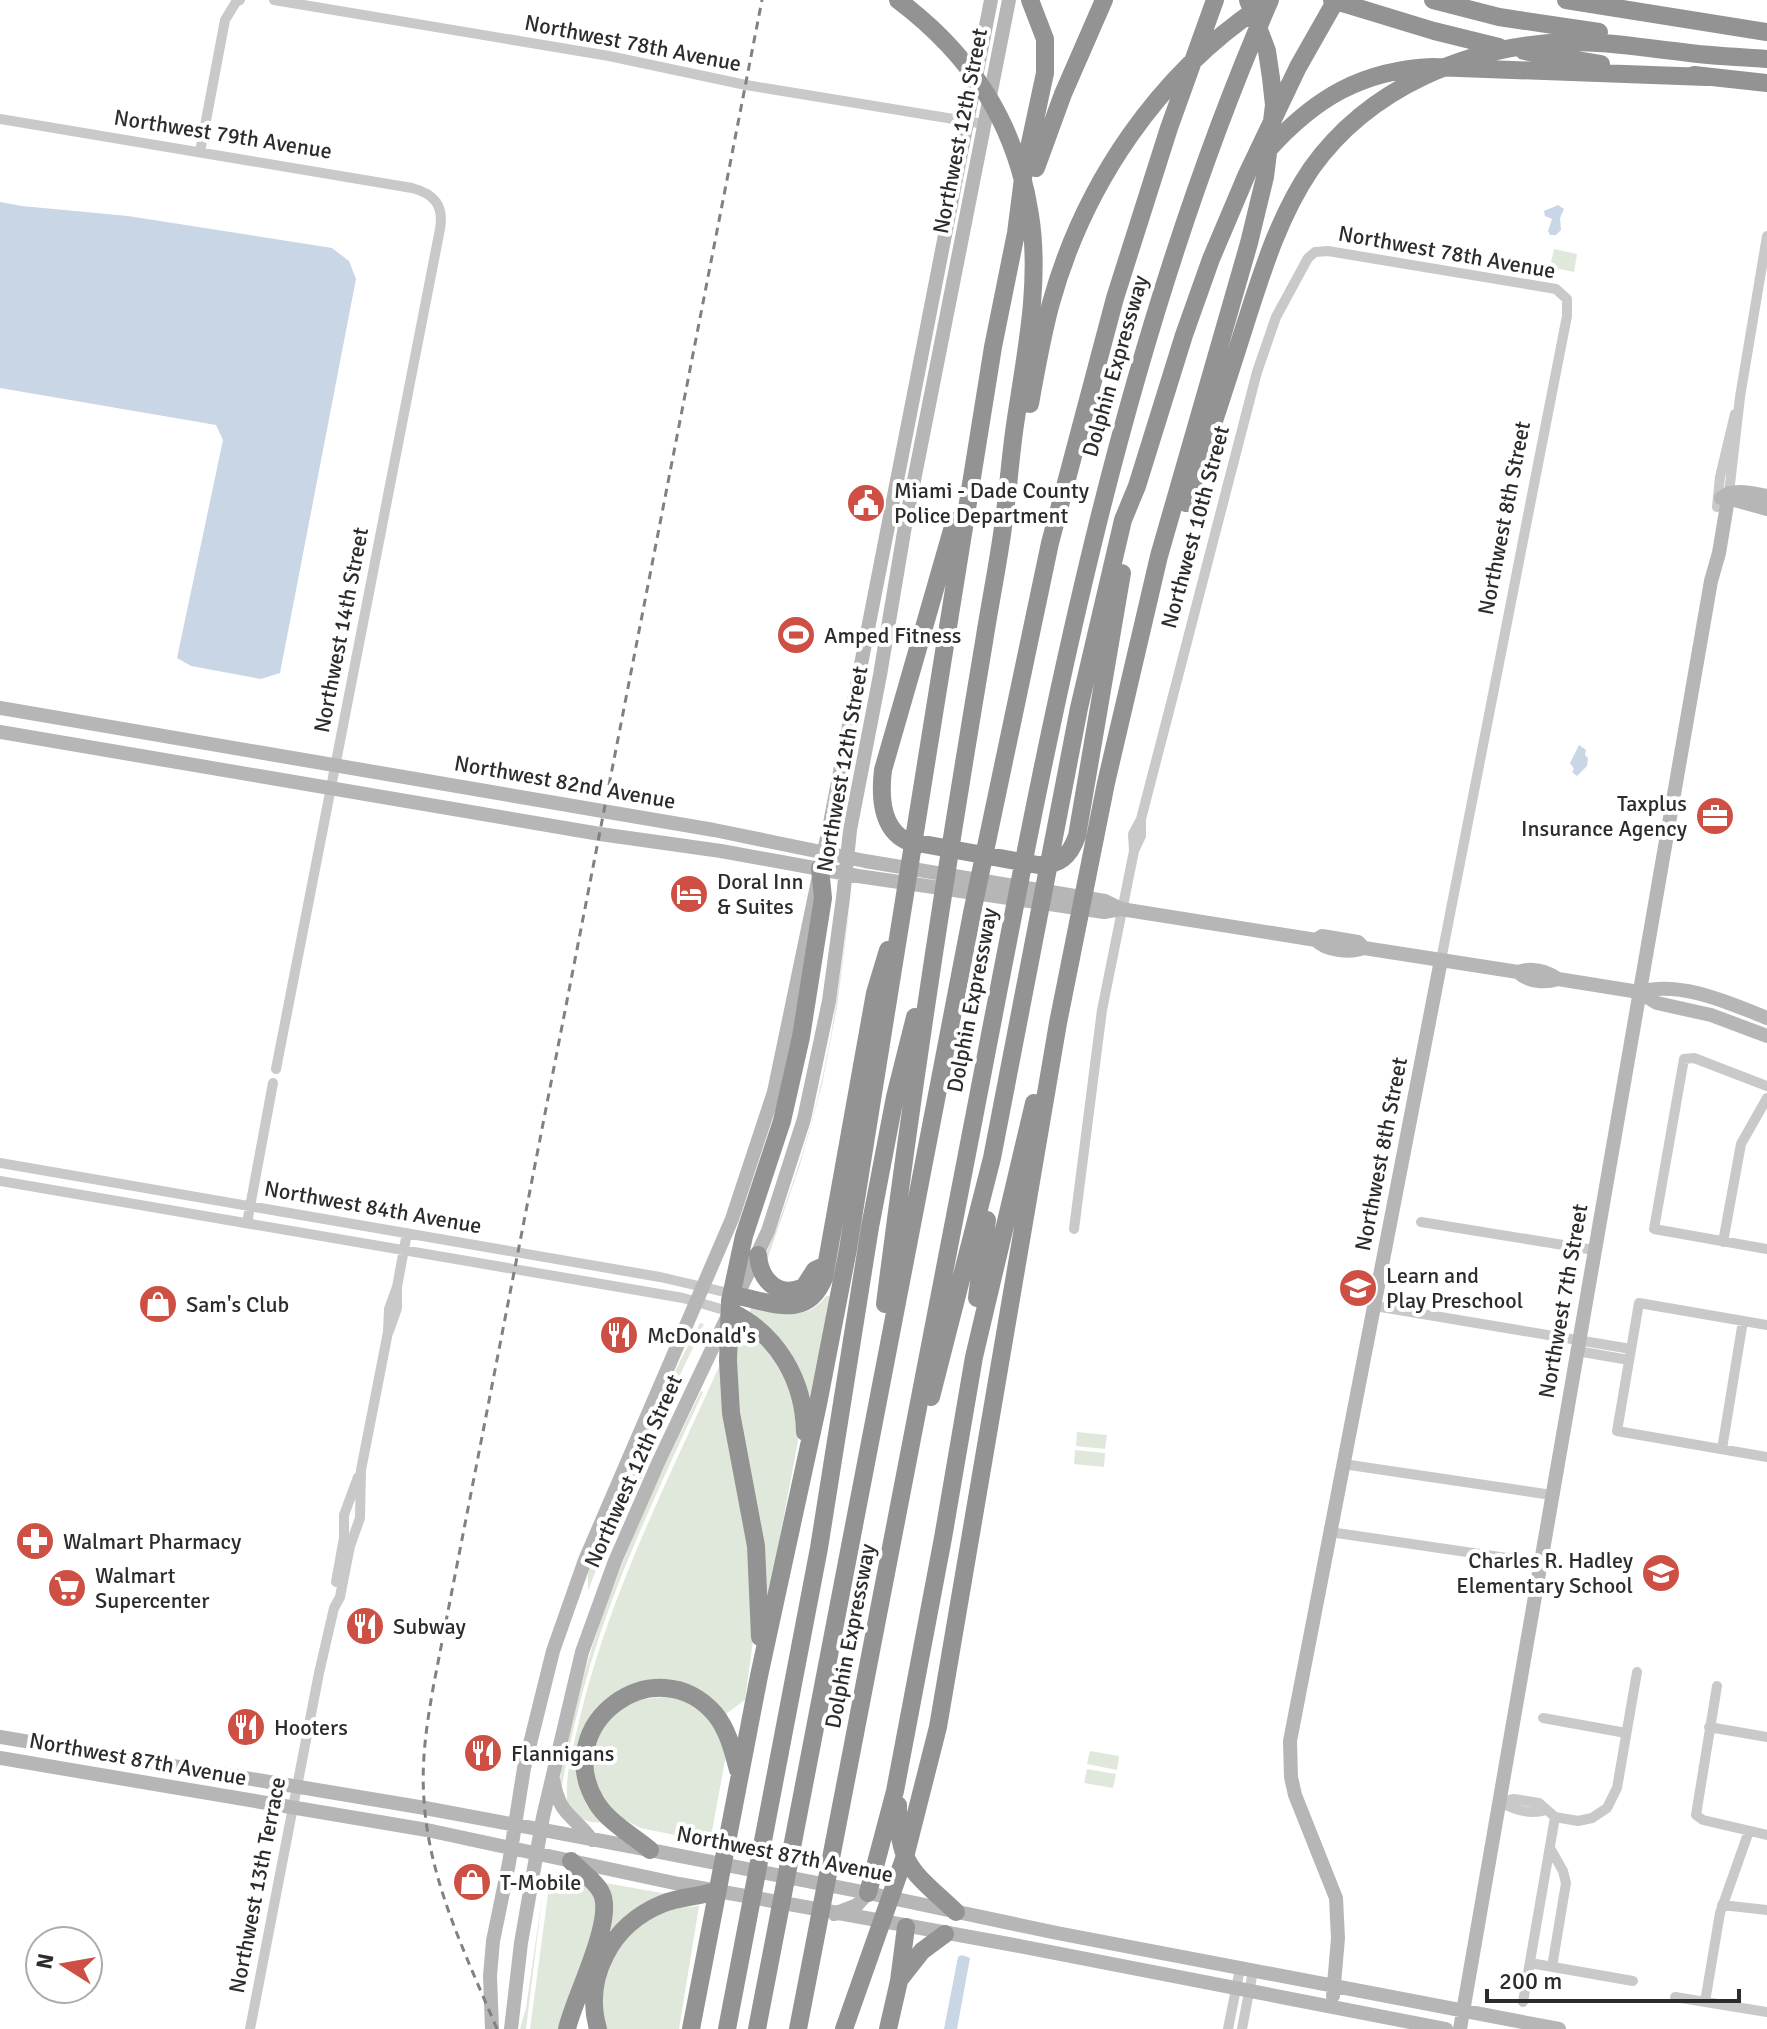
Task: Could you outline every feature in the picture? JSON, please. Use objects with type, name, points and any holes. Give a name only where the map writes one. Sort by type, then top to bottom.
[{"type":"highway","points":[[864,1473],[896,1215],[940,908],[1003,529],[1030,316],[1033,247],[1030,213],[1020,174],[997,111],[981,82],[961,57],[898,0]]},
{"type":"highway","points":[[691,2029],[759,1676],[848,1249],[993,347],[1016,233],[1024,171],[1041,99],[1046,65],[1043,30],[1030,0]]},
{"type":"highway","points":[[1016,233],[1053,119],[1104,0]]},
{"type":"highway","name":"Dolphin Expressway","points":[[757,2029],[985,846],[1050,543],[1087,398],[1165,142],[1215,0]]},
{"type":"highway","points":[[844,2029],[917,1815],[947,1682],[1058,1023],[1113,752],[1159,556],[1265,177],[1274,105],[1267,51],[1248,0]]},
{"type":"highway","points":[[1433,0],[1550,34],[1767,59]]},
{"type":"highway","points":[[1567,0],[1767,32]]},
{"type":"highway","points":[[1003,529],[1051,303],[1081,221],[1119,150],[1168,87],[1215,40],[1269,1]]},
{"type":"highway","name":"Dolphin Expressway","points":[[798,2029],[1024,853],[1079,592],[1143,352],[1200,178],[1269,1]]},
{"type":"highway","points":[[903,1488],[941,1363],[992,1158],[1053,841],[1123,520],[1137,486],[1184,335],[1247,174],[1332,4],[1482,44],[1578,61],[1767,83]]},
{"type":"highway","points":[[1145,619],[1282,220],[1310,171],[1323,153],[1366,112],[1399,91],[1446,66],[1550,34]]},
{"type":"highway","points":[[1247,174],[1288,128],[1317,104],[1348,85],[1392,71],[1433,67],[1706,77]]},
{"type":"highway","points":[[967,507],[952,530],[888,748],[882,778],[883,808],[893,830],[907,841],[1047,866],[1060,862],[1077,836],[1137,486]]},
{"type":"highway","points":[[759,1676],[761,1604],[756,1546],[734,1439],[728,1361],[730,1301],[748,1256],[801,1037],[823,898],[822,860]]},
{"type":"highway","points":[[735,1304],[785,1306],[807,1302],[819,1290],[875,993],[905,902]]},
{"type":"highway","points":[[727,2029],[819,1548],[883,1160],[911,1030],[935,945]]},
{"type":"highway","points":[[878,1894],[974,1357],[1022,1148],[1058,1023]]},
{"type":"highway","points":[[974,1357],[992,1158]]},
{"type":"highway","points":[[819,1548],[845,1305],[848,1249]]},
{"type":"highway","points":[[748,1256],[771,1285],[784,1290],[804,1287],[815,1270],[826,1264]]},
{"type":"highway","points":[[735,1304],[743,1318],[772,1343],[796,1381],[805,1421],[803,1473]]},
{"type":"highway","points":[[650,1850],[603,1813],[586,1779],[584,1755],[588,1739],[593,1726],[611,1705],[633,1693],[657,1688],[695,1698],[715,1715],[724,1728],[740,1776]]},
{"type":"highway","points":[[895,1791],[898,1837],[904,1858],[922,1882],[956,1912]]},
{"type":"highway","points":[[567,2029],[606,1911],[598,1887],[571,1861]]},
{"type":"highway","points":[[598,2029],[593,2007],[596,1978],[607,1950],[617,1936],[636,1918],[660,1905],[716,1891]]},
{"type":"highway","points":[[888,2029],[899,1981],[906,1927]]},
{"type":"highway","points":[[899,1981],[922,1951],[945,1934]]},
{"type":"main road","name":"Northwest 12th Street","points":[[492,2029],[492,1946],[527,1753],[545,1677],[569,1602],[599,1525],[737,1205],[774,1092],[991,0]]},
{"type":"main road","name":"Northwest 12th Street","points":[[511,2029],[521,1943],[540,1830],[582,1652],[658,1463],[735,1304],[748,1256],[795,1153],[818,1064],[850,830],[906,518],[1009,0]]},
{"type":"main road","points":[[1717,507],[1729,493],[1767,496]]},
{"type":"main road","points":[[1729,493],[1735,499],[1760,508]]},
{"type":"main road","name":"Northwest 7th Street","points":[[1711,581],[1709,551],[1729,493]]},
{"type":"main road","name":"Northwest 7th Street","points":[[1460,2029],[1711,581],[1721,542],[1717,507]]},
{"type":"main road","points":[[1719,525],[1736,513],[1760,508]]},
{"type":"main road","name":"Northwest 82nd Avenue","points":[[0,708],[714,830],[822,860],[846,874],[1104,912],[1121,909]]},
{"type":"main road","name":"Northwest 82nd Avenue","points":[[0,732],[600,834],[721,851],[822,860],[848,858],[1105,901],[1121,909],[1316,940],[1322,936],[1358,942],[1364,948],[1518,972],[1526,969],[1548,972],[1558,979],[1639,992],[1657,1003],[1711,1015],[1767,1036]]},
{"type":"main road","name":"Northwest 8th Street","points":[[1333,2007],[1338,1938],[1336,1898],[1295,1795],[1289,1750],[1441,960]]},
{"type":"main road","name":"Northwest 82nd Avenue","points":[[1639,992],[1659,987],[1690,993],[1767,1018]]},
{"type":"main road","points":[[599,1525],[626,1538]]},
{"type":"main road","name":"Northwest 87th Avenue","points":[[0,1737],[650,1850],[1246,1970],[1559,2029]]},
{"type":"main road","name":"Northwest 87th Avenue","points":[[0,1758],[512,1847],[834,1914],[1446,2029]]},
{"type":"main road","points":[[552,1772],[560,1806],[592,1840]]},
{"type":"main road","points":[[834,1914],[878,1894],[902,1911],[906,1927]]},
{"type":"street","name":"Northwest 78th Avenue","points":[[274,0],[609,56],[746,85],[984,124]]},
{"type":"street","points":[[200,152],[225,20],[238,1]]},
{"type":"street","name":"Northwest 79th Avenue","points":[[0,119],[412,188],[424,191],[436,200]]},
{"type":"street","name":"Northwest 14th Street","points":[[276,1069],[440,229],[442,215],[436,200]]},
{"type":"street","name":"Northwest 7th Street","points":[[1729,493],[1740,397],[1767,236]]},
{"type":"street","name":"Northwest 78th Avenue","points":[[1311,254],[1335,252],[1552,288],[1564,293],[1568,305]]},
{"type":"street","name":"Northwest 10th Street","points":[[1074,1229],[1102,1010],[1134,851],[1133,834],[1141,819],[1257,372],[1282,304],[1311,254]]},
{"type":"street","name":"Northwest 8th Street","points":[[1441,960],[1568,305]]},
{"type":"street","name":"Northwest 7th Street","points":[[1717,507],[1720,477],[1740,397]]},
{"type":"street","points":[[1767,1086],[1694,1058],[1684,1059],[1654,1229],[1767,1249]]},
{"type":"street","points":[[247,1223],[273,1083]]},
{"type":"street","points":[[1723,1242],[1741,1144],[1767,1098]]},
{"type":"street","name":"Northwest 84th Avenue","points":[[0,1163],[703,1285],[735,1304]]},
{"type":"street","name":"Northwest 84th Avenue","points":[[0,1181],[696,1302],[735,1304]]},
{"type":"street","points":[[134,1204],[137,1187]]},
{"type":"street","points":[[1421,1222],[1594,1250]]},
{"type":"street","name":"Northwest 13th Terrace","points":[[250,2029],[334,1608],[340,1597],[350,1546],[360,1518],[361,1470],[388,1332],[389,1309],[397,1287],[407,1233]]},
{"type":"street","points":[[1767,1325],[1639,1303],[1617,1431],[1767,1457]]},
{"type":"street","points":[[1375,1306],[1630,1354]]},
{"type":"street","points":[[1722,1449],[1743,1321]]},
{"type":"street","points":[[1343,1464],[1552,1495]]},
{"type":"street","points":[[1330,1532],[1541,1563]]},
{"type":"street","points":[[1500,1802],[1512,1809],[1585,1820],[1599,1814],[1611,1803],[1617,1788],[1637,1672]]},
{"type":"street","points":[[1717,1686],[1696,1815],[1703,1820],[1767,1835]]},
{"type":"street","points":[[1543,1718],[1626,1733]]},
{"type":"street","points":[[1709,1727],[1767,1737]]},
{"type":"street","points":[[1523,2002],[1550,1848],[1550,1813]]},
{"type":"street","points":[[1705,2002],[1722,1905],[1738,1870],[1749,1831]]},
{"type":"street","points":[[1550,1848],[1566,1883],[1552,1967]]},
{"type":"street","points":[[1722,1905],[1767,1910]]},
{"type":"street","points":[[1530,1963],[1633,1981]]},
{"type":"street","points":[[1242,2029],[1246,1970]]},
{"type":"street","points":[[1228,2029],[1243,1989]]},
{"type":"street","points":[[1675,1997],[1767,2012]]},
{"type":"shaded area","points":[[1554,249],[1577,254],[1574,272],[1550,267]]},
{"type":"shaded area","points":[[851,898],[837,1007],[822,1085],[811,1125],[824,1072]]},
{"type":"shaded area","points":[[811,1125],[800,1165],[765,1266],[766,1253]]},
{"type":"shaded area","points":[[830,1296],[810,1408],[748,1316],[752,1306],[783,1313],[802,1313],[819,1304]]},
{"type":"shaded area","points":[[700,1323],[704,1324],[663,1414],[642,1477],[631,1498],[612,1519],[679,1363]]},
{"type":"shaded area","points":[[744,1324],[760,1337],[792,1382],[799,1436],[767,1606],[741,1440],[734,1339]]},
{"type":"shaded area","points":[[723,1358],[747,1524],[754,1633],[745,1700],[723,1716],[708,1700],[617,1694],[579,1780],[587,1806],[603,1822],[586,1821],[576,1815],[569,1805],[567,1789],[572,1750],[592,1674],[642,1536]]},
{"type":"shaded area","points":[[701,1391],[607,1614],[580,1702],[560,1796],[565,1750],[595,1637],[643,1512]]},
{"type":"shaded area","points":[[1077,1432],[1107,1435],[1105,1449],[1076,1446]]},
{"type":"shaded area","points":[[1075,1450],[1105,1453],[1104,1467],[1074,1464]]},
{"type":"shaded area","points":[[604,1534],[605,1546],[588,1591],[588,1571]]},
{"type":"shaded area","points":[[677,1695],[713,1721],[726,1755],[710,1842],[640,1828],[610,1811],[590,1776],[592,1740],[623,1702]]},
{"type":"shaded area","points":[[1090,1751],[1119,1756],[1117,1770],[1087,1764]]},
{"type":"shaded area","points":[[1087,1769],[1116,1774],[1113,1788],[1084,1783]]},
{"type":"shaded area","points":[[557,1876],[582,1883],[601,1902],[562,2029],[530,2029],[548,1894]]},
{"type":"shaded area","points":[[606,1883],[667,1894],[613,1933],[609,1928]]},
{"type":"shaded area","points":[[543,1891],[526,2029],[520,2029],[526,2008]]},
{"type":"shaded area","points":[[699,1906],[679,2029],[602,2029],[598,1998],[617,1944],[658,1910]]},
{"type":"water","points":[[0,202],[128,216],[332,248],[349,261],[356,279],[280,673],[261,679],[191,666],[177,658],[223,440],[216,425],[0,388]]},
{"type":"water","points":[[1558,205],[1564,209],[1560,218],[1561,230],[1556,235],[1550,235],[1548,231],[1552,219],[1545,216],[1544,211]]},
{"type":"water","points":[[1579,745],[1586,750],[1588,758],[1587,766],[1577,776],[1572,772],[1574,769],[1570,763]]},
{"type":"water","points":[[958,1957],[970,1958],[957,2029],[944,2029]]},
{"type":"railway","points":[[497,2029],[451,1917],[433,1860],[423,1785],[427,1727],[762,0]]},
{"type":"place","name":"Miami - Dade County Police Department","points":[[866,503]]},
{"type":"place","name":"Amped Fitness","points":[[796,635]]},
{"type":"place","name":"Taxplus Insurance Agency","points":[[1715,816]]},
{"type":"place","name":"Doral Inn & Suites","points":[[689,894]]},
{"type":"place","name":"Learn and Play Preschool","points":[[1358,1288]]},
{"type":"place","name":"Sam's Club","points":[[158,1304]]},
{"type":"place","name":"McDonald's","points":[[619,1335]]},
{"type":"place","name":"Walmart Pharmacy","points":[[35,1541]]},
{"type":"place","name":"Charles R. Hadley Elementary School","points":[[1661,1573]]},
{"type":"place","name":"Walmart Supercenter","points":[[67,1588]]},
{"type":"place","name":"Subway","points":[[365,1626]]},
{"type":"place","name":"Hooters","points":[[246,1727]]},
{"type":"place","name":"Flannigans","points":[[483,1753]]},
{"type":"place","name":"T-Mobile","points":[[472,1882]]}]
